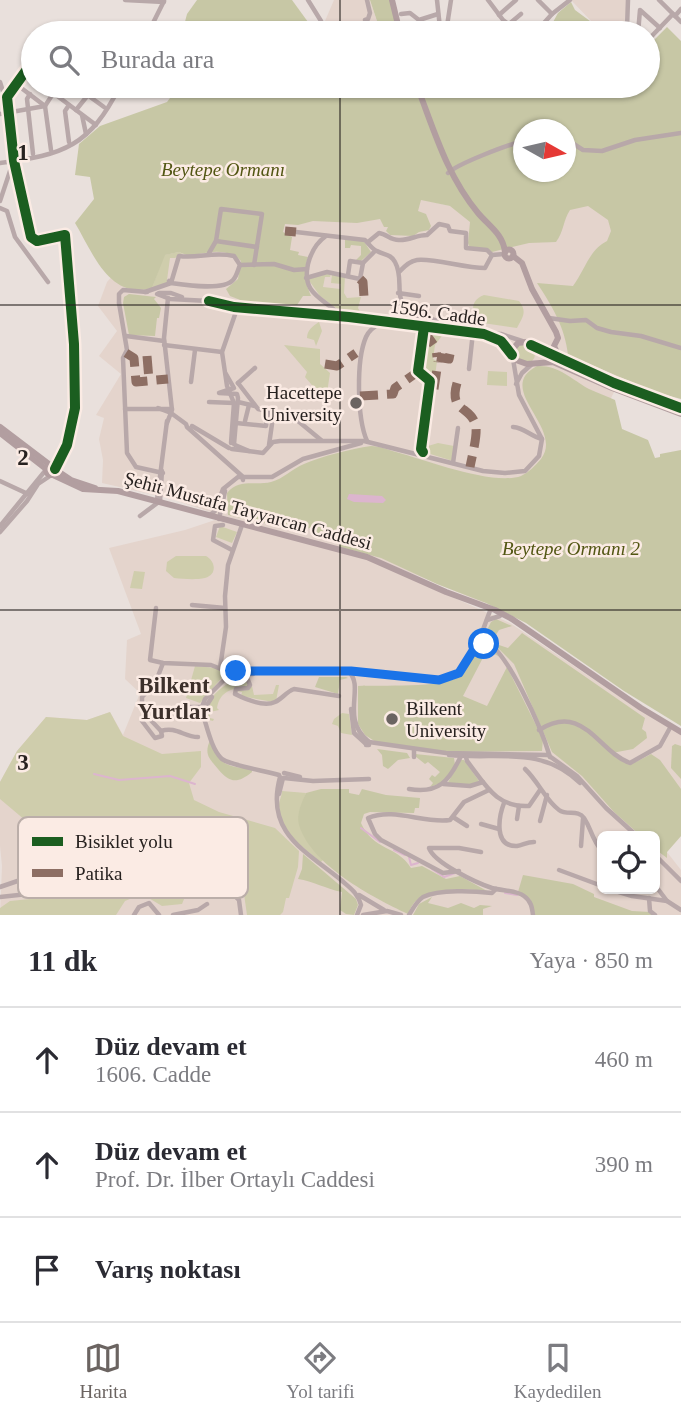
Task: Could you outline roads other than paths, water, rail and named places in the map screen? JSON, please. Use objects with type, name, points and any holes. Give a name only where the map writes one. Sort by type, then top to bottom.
[{"type":"main road","points":[[394,0],[399,21]]},
{"type":"main road","points":[[425,98],[453,170],[471,199],[501,233],[508,253],[523,262],[531,289],[558,338],[554,346],[560,358]]},
{"type":"main road","points":[[512,357],[514,346],[528,343],[536,354],[534,362]]},
{"type":"main road","name":"1596. Cadde","points":[[528,343],[614,383],[681,408]]},
{"type":"main road","name":"1596. Cadde","points":[[512,357],[522,364],[553,362],[623,393],[681,414]]},
{"type":"main road","points":[[0,427],[51,470]]},
{"type":"main road","points":[[0,433],[51,470]]},
{"type":"main road","name":"Şehit Mustafa Tayyarcan Caddesi","points":[[51,470],[97,489],[158,501],[370,558],[518,624]]},
{"type":"main road","name":"Şehit Mustafa Tayyarcan Caddesi","points":[[487,612],[518,624],[681,732]]},
{"type":"street","points":[[125,0],[164,1],[154,21]]},
{"type":"street","points":[[308,0],[321,21]]},
{"type":"street","points":[[365,20],[370,13],[367,0]]},
{"type":"street","points":[[437,0],[439,21]]},
{"type":"street","points":[[449,21],[451,0]]},
{"type":"street","points":[[488,0],[506,21]]},
{"type":"street","points":[[499,15],[516,0]]},
{"type":"street","points":[[538,0],[552,14]]},
{"type":"street","points":[[546,21],[570,0]]},
{"type":"street","points":[[627,21],[628,0]]},
{"type":"street","points":[[660,0],[681,22]]},
{"type":"street","points":[[660,28],[681,9]]},
{"type":"street","points":[[639,21],[640,10],[652,21]]},
{"type":"street","points":[[401,14],[410,13],[422,20],[438,14]]},
{"type":"street","points":[[512,21],[520,14]]},
{"type":"street","points":[[1,527],[64,453],[75,408],[74,344],[65,235],[37,241],[31,237],[14,161],[7,97],[21,77]]},
{"type":"street","points":[[0,82],[9,112]]},
{"type":"street","points":[[16,84],[21,88]]},
{"type":"street","points":[[28,98],[33,154]]},
{"type":"street","points":[[35,98],[45,106]]},
{"type":"street","points":[[51,98],[45,106],[51,150]]},
{"type":"street","points":[[60,98],[96,125]]},
{"type":"street","points":[[76,110],[82,98]]},
{"type":"street","points":[[92,98],[104,107]]},
{"type":"street","points":[[0,163],[67,149],[96,125],[114,98]]},
{"type":"street","points":[[69,105],[65,111],[69,142]]},
{"type":"street","points":[[0,114],[45,106]]},
{"type":"street","points":[[82,115],[86,134]]},
{"type":"street","points":[[576,146],[583,150],[602,151],[635,140],[681,133]]},
{"type":"street","points":[[453,170],[473,158],[513,144]]},
{"type":"street","points":[[0,201],[3,183],[14,161]]},
{"type":"street","points":[[0,208],[7,211],[15,237],[48,282]]},
{"type":"street","points":[[208,253],[216,241],[221,209],[262,214],[254,265]]},
{"type":"street","points":[[368,242],[379,233],[400,240],[427,235],[439,224],[448,226],[450,231],[466,233],[466,248],[486,250],[492,255],[508,253]]},
{"type":"street","points":[[296,232],[364,239],[375,251],[391,257],[398,273],[400,301],[414,315],[439,320],[448,330]]},
{"type":"street","points":[[327,236],[314,247],[306,278],[313,293],[344,317]]},
{"type":"street","points":[[216,241],[257,247]]},
{"type":"street","points":[[306,278],[327,272],[360,279],[363,263],[375,251]]},
{"type":"street","points":[[170,282],[179,256],[191,258],[208,253],[234,256],[240,264],[274,264],[294,270],[307,270]]},
{"type":"street","points":[[398,273],[409,263],[419,260],[485,268],[492,255]]},
{"type":"street","points":[[348,276],[350,261],[363,263]]},
{"type":"street","points":[[126,352],[119,303],[120,291],[145,292],[170,282],[191,286],[223,286],[233,280],[240,264]]},
{"type":"street","name":"1596. Cadde","points":[[145,292],[484,334],[501,341],[512,357]]},
{"type":"street","points":[[398,293],[419,296]]},
{"type":"street","points":[[140,516],[158,501],[169,410],[164,343],[170,296]]},
{"type":"street","points":[[119,303],[126,335],[126,352],[123,358],[128,457],[136,467],[161,473]]},
{"type":"street","points":[[235,304],[222,352],[223,370],[233,386],[256,407]]},
{"type":"street","points":[[549,318],[586,320],[597,328],[681,348]]},
{"type":"street","points":[[370,320],[373,327]]},
{"type":"street","points":[[366,441],[360,386],[364,342],[373,327],[386,322]]},
{"type":"street","points":[[468,369],[472,332]]},
{"type":"street","name":"1596. Cadde","points":[[484,334],[495,333],[528,343]]},
{"type":"street","points":[[126,335],[195,350],[222,352]]},
{"type":"street","points":[[191,382],[195,350]]},
{"type":"street","points":[[269,445],[280,441],[366,441],[502,473],[520,472],[537,460],[542,439],[516,385],[512,357]]},
{"type":"street","points":[[516,385],[522,373],[534,362]]},
{"type":"street","points":[[232,445],[237,394],[219,393],[233,386],[255,368]]},
{"type":"street","points":[[232,445],[236,423],[233,386]]},
{"type":"street","points":[[209,402],[248,405],[292,416],[321,441]]},
{"type":"street","points":[[245,421],[248,405]]},
{"type":"street","points":[[125,409],[169,410],[190,426],[241,478]]},
{"type":"street","points":[[236,423],[266,426],[268,412]]},
{"type":"street","points":[[190,426],[232,445],[263,453],[269,445],[273,417],[292,416]]},
{"type":"street","points":[[513,426],[524,428],[533,436],[542,439]]},
{"type":"street","points":[[453,463],[458,428]]},
{"type":"street","points":[[232,550],[213,540],[216,518],[225,492],[241,478],[274,478],[305,460],[365,444],[366,441]]},
{"type":"street","points":[[0,481],[29,495]]},
{"type":"street","points":[[232,550],[242,534],[243,525]]},
{"type":"street","points":[[222,669],[226,627],[226,577],[232,550],[243,525]]},
{"type":"street","points":[[242,534],[254,528]]},
{"type":"street","points":[[192,605],[225,608]]},
{"type":"street","points":[[156,608],[150,660],[207,665],[233,673],[250,683],[249,688],[236,689],[235,694],[266,704],[276,702],[287,691],[294,689],[339,696]]},
{"type":"street","points":[[369,779],[282,776],[232,764],[222,759],[203,709],[205,699],[233,673],[352,671],[439,680],[459,673],[482,635],[487,612]]},
{"type":"street","points":[[482,635],[495,649]]},
{"type":"street","points":[[482,635],[513,673],[544,739],[547,758]]},
{"type":"street","points":[[476,646],[489,645]]},
{"type":"street","points":[[146,712],[142,721],[152,737],[158,739],[162,736],[162,731],[146,712],[142,697],[155,684],[163,663]]},
{"type":"street","points":[[352,671],[355,685],[355,722],[359,733],[368,743]]},
{"type":"street","points":[[352,671],[355,685]]},
{"type":"street","points":[[233,673],[350,676],[352,730],[368,743],[414,753],[462,757],[547,758],[569,774],[630,831]]},
{"type":"street","points":[[146,712],[170,713],[180,707],[189,706],[203,709]]},
{"type":"street","points":[[539,730],[554,721],[566,721],[592,733],[621,759],[630,763],[660,746],[671,726]]},
{"type":"street","points":[[162,731],[177,730],[190,737],[198,737]]},
{"type":"street","points":[[462,757],[489,790],[504,803],[519,806],[532,803],[540,790]]},
{"type":"street","points":[[442,784],[462,757]]},
{"type":"street","points":[[525,769],[537,780],[540,790],[561,812],[578,813],[582,816],[597,846]]},
{"type":"street","points":[[282,776],[276,806],[280,823],[289,837],[355,892],[367,912]]},
{"type":"street","points":[[409,789],[425,790],[442,784],[470,786],[483,782]]},
{"type":"street","points":[[459,871],[443,873],[381,840],[375,834],[368,818],[376,815],[407,815],[446,821],[453,817],[464,802],[489,790]]},
{"type":"street","points":[[540,821],[547,796]]},
{"type":"street","points":[[504,803],[499,829],[501,835],[509,845],[519,846],[534,842]]},
{"type":"street","points":[[517,819],[519,806]]},
{"type":"street","points":[[581,846],[582,816]]},
{"type":"street","points":[[453,817],[467,826]]},
{"type":"street","points":[[481,824],[499,829]]},
{"type":"street","points":[[481,852],[459,848],[429,848],[435,857],[482,885],[523,896],[530,902],[533,915]]},
{"type":"street","points":[[660,859],[681,879]]},
{"type":"street","points":[[559,870],[597,884]]},
{"type":"street","points":[[0,887],[18,881]]},
{"type":"street","points":[[409,915],[417,902],[430,894],[496,890]]},
{"type":"street","points":[[660,891],[667,901],[681,910]]},
{"type":"street","points":[[626,894],[667,901]]},
{"type":"street","points":[[0,897],[18,895]]},
{"type":"street","points":[[235,898],[239,901],[241,915]]},
{"type":"street","points":[[360,898],[401,915]]},
{"type":"street","points":[[357,915],[361,908],[360,898]]},
{"type":"street","points":[[649,898],[650,911],[655,915]]},
{"type":"street","points":[[134,915],[135,910],[149,904],[159,915]]},
{"type":"street","points":[[173,915],[198,910],[207,904]]},
{"type":"street","points":[[357,915],[384,910]]},
{"type":"waterway","points":[[94,774],[119,780],[170,776],[195,784]]},
{"type":"waterway","points":[[361,828],[380,842]]},
{"type":"waterway","points":[[394,850],[405,855]]},
{"type":"waterway","points":[[409,857],[411,865],[418,863]]},
{"type":"waterway","points":[[432,869],[444,877],[455,873]]},
{"type":"waterway","points":[[505,893],[517,895]]},
{"type":"place","name":"Hacettepe University","points":[[356,403]]},
{"type":"place","name":"Bilkent University","points":[[392,719]]},
{"type":"district","name":"Bilkent Yurtlar","points":[[174,698]]},
{"type":"park label","name":"Beytepe Ormanı","points":[[223,169]]},
{"type":"park label","name":"Beytepe Ormanı 2","points":[[571,548]]}]
